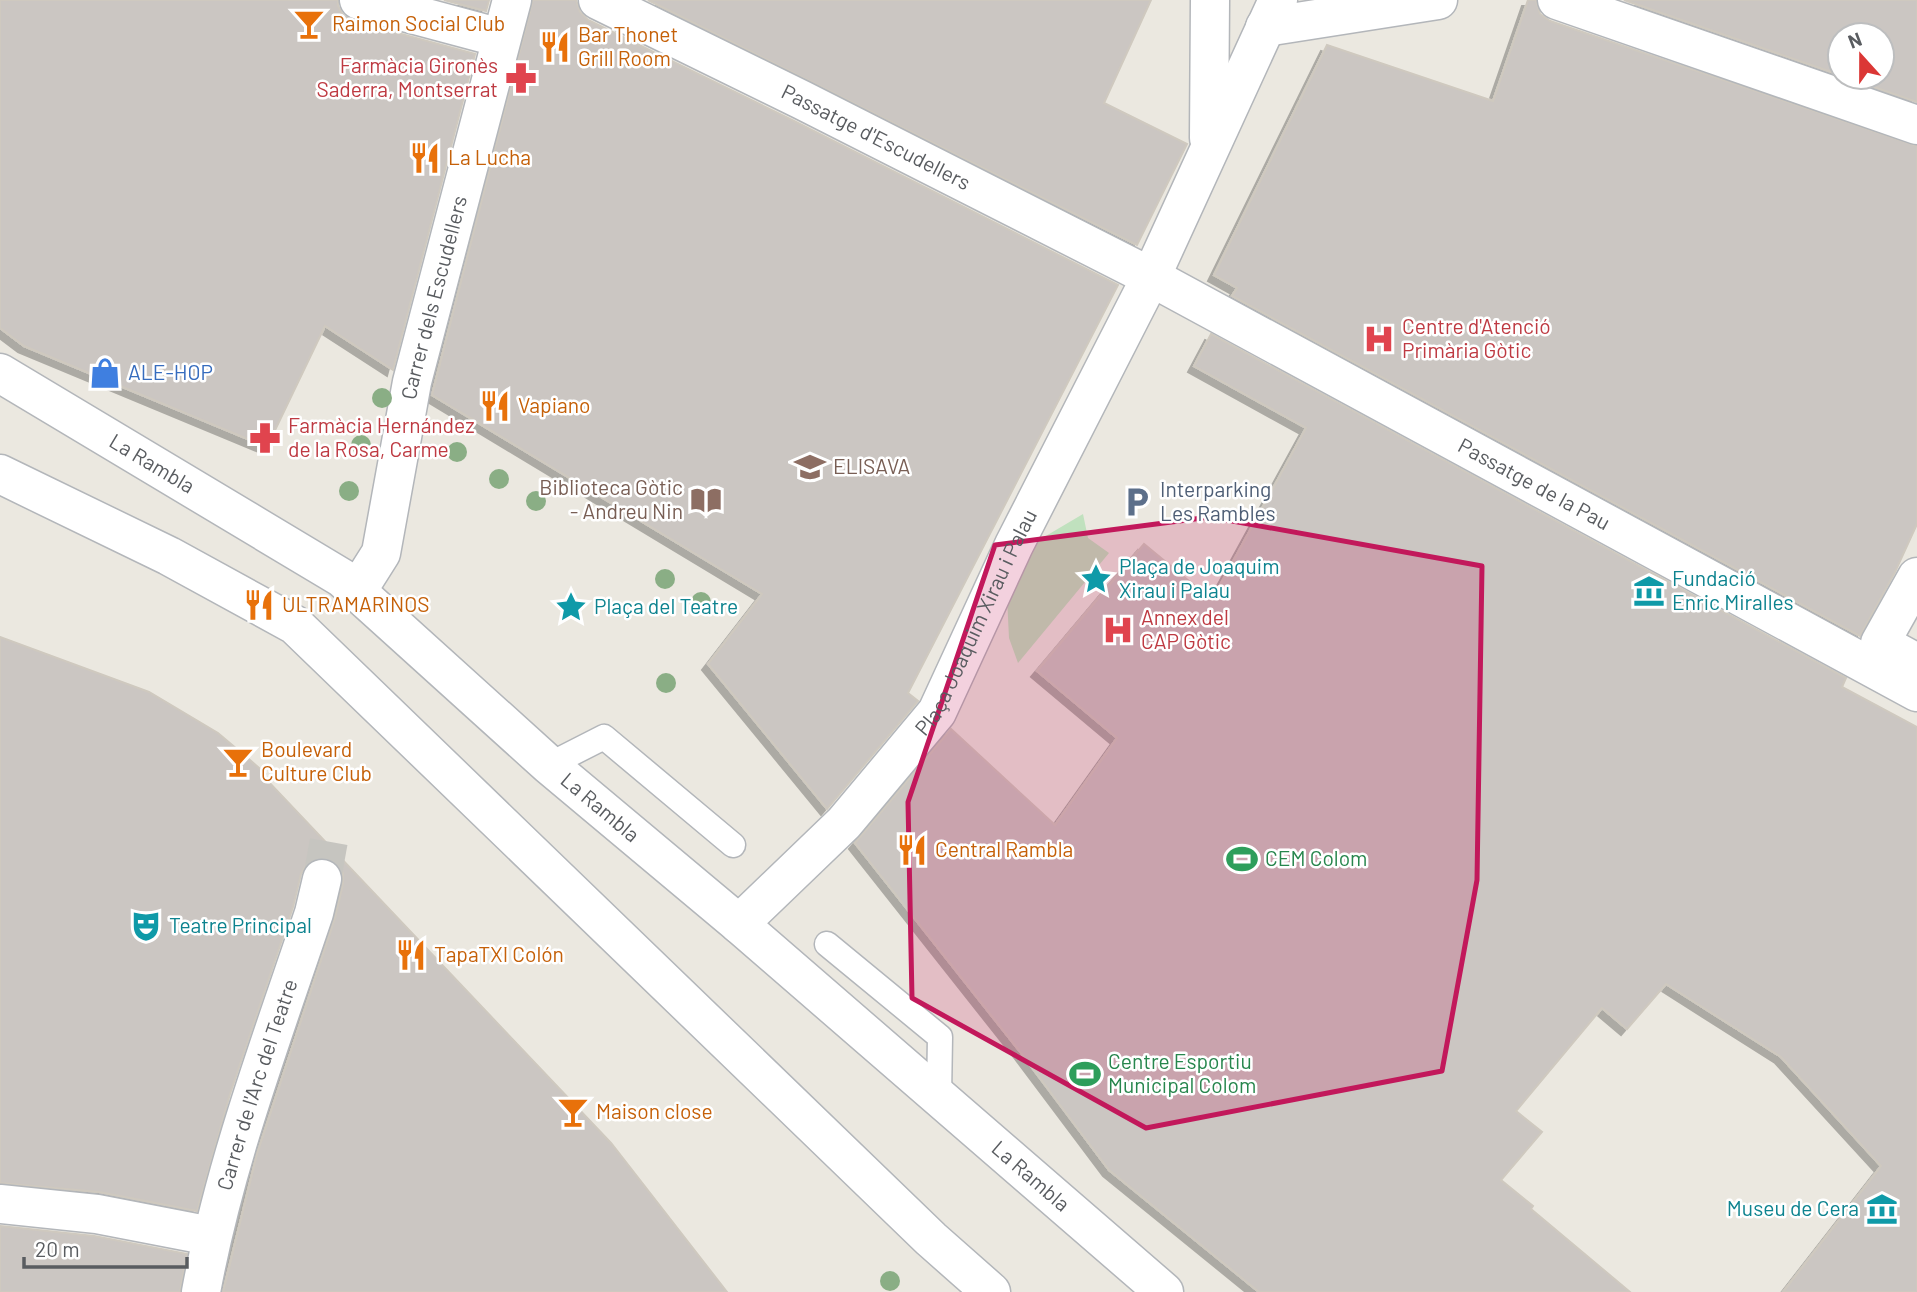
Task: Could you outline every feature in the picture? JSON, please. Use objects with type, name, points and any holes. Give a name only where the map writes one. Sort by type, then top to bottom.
[{"type":"street","points":[[359,0],[501,38]]},
{"type":"street","name":"Carrer dels Escudellers","points":[[357,591],[381,553],[412,382],[512,0]]},
{"type":"street","name":"Passatge d'Escudellers","points":[[598,0],[1151,277]]},
{"type":"street","points":[[1209,150],[1210,0]]},
{"type":"street","points":[[1272,14],[1438,0]]},
{"type":"street","points":[[1557,0],[1917,125]]},
{"type":"street","name":"Plaça Joaquim Xirau i Palau","points":[[740,924],[844,823],[937,712],[1014,545],[1151,277],[1272,14]]},
{"type":"street","name":"Passatge de la Pau","points":[[1151,277],[1917,692]]},
{"type":"street","name":"La Rambla","points":[[0,373],[342,578],[549,765],[740,924],[1164,1292]]},
{"type":"street","points":[[0,474],[169,556],[295,625],[931,1239],[991,1292]]},
{"type":"street","points":[[1865,664],[1917,560]]},
{"type":"street","points":[[1917,577],[1881,643],[1917,663]]},
{"type":"street","name":"Carrer de l'Arc del Teatre","points":[[201,1292],[211,1236],[247,1115],[314,913],[322,879]]},
{"type":"street","points":[[0,1204],[97,1214],[211,1236]]},
{"type":"lane","points":[[549,765],[604,737],[733,845]]},
{"type":"lane","points":[[827,944],[940,1037],[939,1096]]},
{"type":"highlighted area","points":[[1210,517],[1482,566],[1477,880],[1442,1071],[1146,1128],[912,998],[908,802],[995,545]]},
{"type":"green space","points":[[1083,514],[1088,538],[1109,553],[1018,663],[1009,638],[1007,597],[1039,540]]},
{"type":"building","points":[[0,0],[338,0],[343,15],[353,21],[475,54],[393,370],[325,326],[267,447],[24,346],[0,328]]},
{"type":"building","points":[[444,0],[489,0],[486,11]]},
{"type":"building","name":"ELISAVA","points":[[533,0],[576,0],[580,12],[588,20],[1118,285],[908,693],[918,701],[827,809],[708,664],[762,594],[432,395]]},
{"type":"building","points":[[648,0],[1151,0],[1104,103],[1187,144],[1137,245]]},
{"type":"building","points":[[1528,0],[1536,0],[1540,14],[1550,21],[1917,146],[1917,524],[1895,572],[1860,636],[1232,296],[1237,288],[1214,275],[1327,45],[1493,101]]},
{"type":"building","points":[[1624,0],[1917,0],[1917,102],[1885,91],[1896,91],[1896,21],[1826,21],[1826,70]]},
{"type":"building","points":[[1211,334],[1846,678],[1842,687],[1917,727],[1917,1292],[1783,1292],[1881,1166],[1781,1057],[1666,984],[1627,1029],[1602,1008],[1516,1111],[1542,1132],[1501,1180],[1533,1206],[1531,1209],[1630,1292],[1259,1292],[1109,1170],[1021,1053],[855,843],[951,729],[1055,825],[1117,738],[1037,671],[1144,544],[1212,600],[1306,428],[1194,366]]},
{"type":"building","points":[[0,637],[149,692],[218,733],[266,774],[264,777],[611,1143],[727,1292],[223,1292],[257,1154],[335,918],[343,873],[336,863],[326,858],[316,858],[307,864],[301,874],[293,907],[230,1094],[197,1211],[99,1192],[0,1183]]},
{"type":"building","points":[[0,1226],[94,1236],[187,1254],[180,1292],[0,1292]]},
{"type":"tunnel","points":[[322,879],[329,840]]},
{"type":"place","name":"Raimon Social Club","points":[[309,24]]},
{"type":"place","name":"Bar Thonet Grill Room","points":[[555,47]]},
{"type":"place","name":"Farmàcia Gironès Saderra, Montserrat","points":[[521,78]]},
{"type":"place","name":"La Lucha","points":[[425,158]]},
{"type":"place","name":"Centre d'Atenció Primària Gòtic","points":[[1379,339]]},
{"type":"place","name":"ALE-HOP","points":[[105,373]]},
{"type":"place","name":"Vapiano","points":[[495,406]]},
{"type":"place","name":"Farmàcia Hernández de la Rosa, Carme","points":[[265,438]]},
{"type":"place","name":"ELISAVA","points":[[810,467]]},
{"type":"place","name":"Biblioteca Gòtic - Andreu Nin","points":[[706,500]]},
{"type":"place","name":"Interparking Les Rambles","points":[[1137,502]]},
{"type":"place","name":"Plaça de Joaquim Xirau i Palau","points":[[1096,579]]},
{"type":"place","name":"Fundació Enric Miralles","points":[[1649,591]]},
{"type":"place","name":"ULTRAMARINOS","points":[[259,605]]},
{"type":"place","name":"Plaça del Teatre","points":[[571,607]]},
{"type":"place","name":"Annex del CAP Gòtic","points":[[1118,630]]},
{"type":"place","name":"Boulevard Culture Club","points":[[238,762]]},
{"type":"place","name":"Central Rambla","points":[[912,850]]},
{"type":"place","name":"CEM Colom","points":[[1242,859]]},
{"type":"place","name":"Teatre Principal","points":[[146,926]]},
{"type":"place","name":"TapaTXI Colón","points":[[411,955]]},
{"type":"place","name":"Centre Esportiu Municipal Colom","points":[[1085,1074]]},
{"type":"place","name":"Maison close","points":[[573,1112]]},
{"type":"place","name":"Museu de Cera","points":[[1882,1209]]}]
